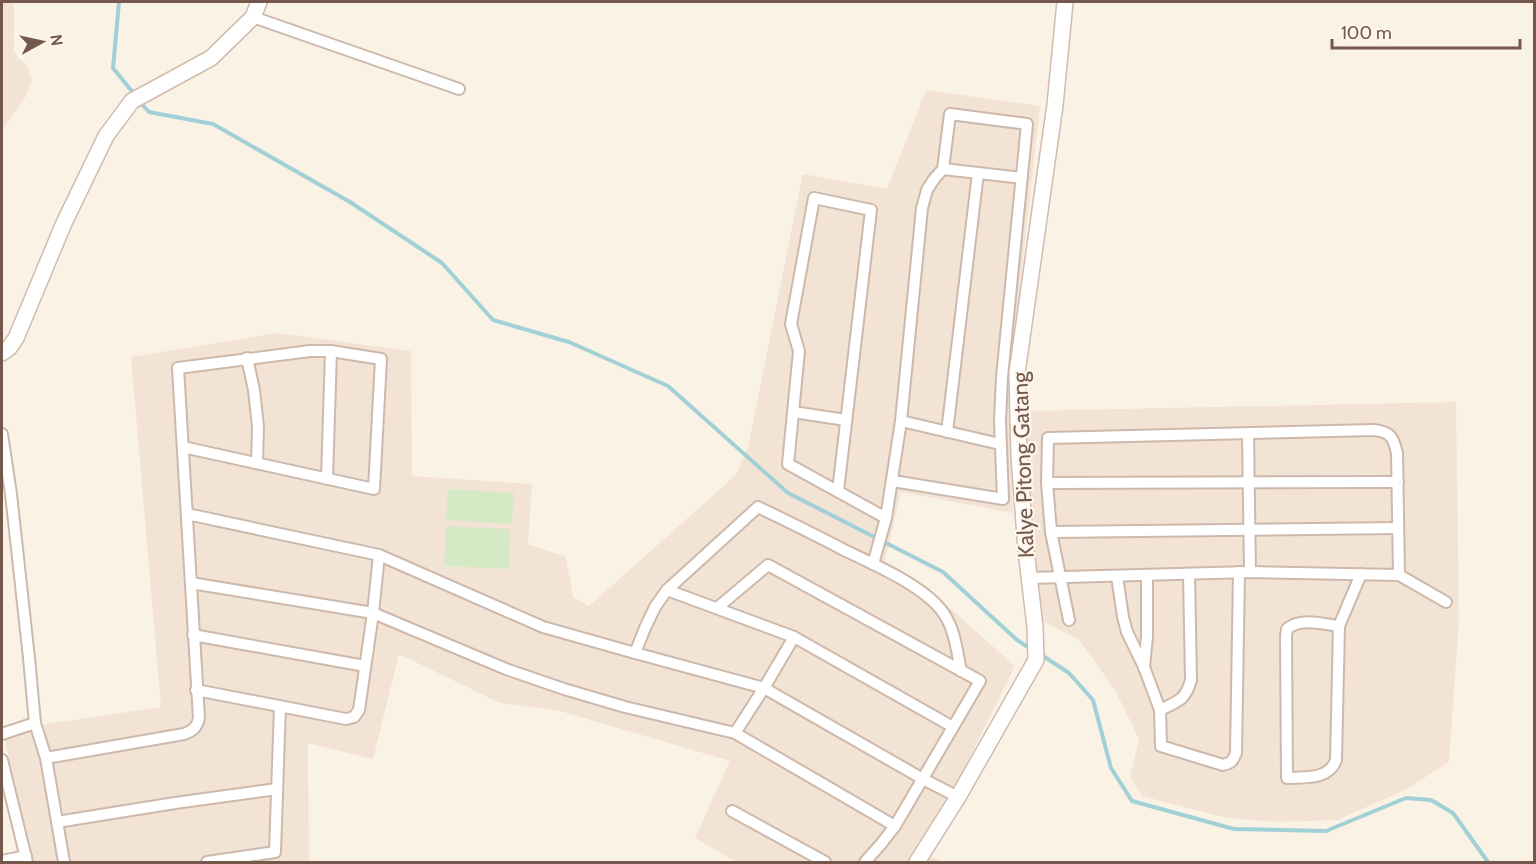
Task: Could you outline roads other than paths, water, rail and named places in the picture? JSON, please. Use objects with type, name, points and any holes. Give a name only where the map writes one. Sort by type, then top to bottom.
[{"type":"street","points":[[2,353],[16,338],[64,223],[106,136],[138,97],[211,58],[252,17],[259,2]]},
{"type":"street","name":"Kalye Pitong Gatang","points":[[917,862],[958,797],[1036,660],[1019,456],[1017,373],[1055,105],[1065,2]]},
{"type":"street","points":[[252,17],[459,88]]},
{"type":"street","points":[[873,564],[886,518],[901,421],[922,208],[927,190],[943,169],[950,114],[1027,124],[1002,377],[1000,444],[1004,499],[892,481]]},
{"type":"street","points":[[943,169],[1022,178]]},
{"type":"street","points":[[947,432],[978,172]]},
{"type":"street","points":[[838,491],[871,210],[813,198],[791,324],[799,351],[788,464],[886,518]]},
{"type":"street","points":[[327,479],[331,351]]},
{"type":"street","points":[[46,758],[184,734],[190,732],[198,724],[178,368],[300,352],[331,351],[381,359],[374,489],[183,447]]},
{"type":"street","points":[[247,358],[254,390],[258,427],[257,463]]},
{"type":"street","points":[[793,412],[846,420]]},
{"type":"street","points":[[901,421],[1000,444]]},
{"type":"street","points":[[1069,620],[1051,532],[1047,483],[1048,438],[1383,431],[1390,435],[1397,453],[1399,575]]},
{"type":"street","points":[[1118,576],[1127,632],[1144,667],[1160,710],[1161,746],[1217,764],[1229,764],[1234,760],[1236,753],[1244,572],[1249,530],[1248,433]]},
{"type":"street","points":[[2,434],[14,517],[35,723],[46,758],[64,862]]},
{"type":"street","points":[[1047,483],[1398,482]]},
{"type":"street","points":[[635,654],[655,607],[667,590],[758,507],[873,564],[924,593],[945,615],[952,630],[961,671]]},
{"type":"street","points":[[187,514],[379,555],[543,627],[764,688],[958,797]]},
{"type":"street","points":[[1051,532],[1398,528]]},
{"type":"street","points":[[196,690],[350,718],[357,714],[373,613],[379,555]]},
{"type":"street","points":[[717,608],[768,565],[980,681],[895,826],[865,862]]},
{"type":"street","points":[[1028,578],[1244,572],[1399,575],[1446,602]]},
{"type":"street","points":[[1160,710],[1184,698],[1191,680],[1189,574]]},
{"type":"street","points":[[1339,626],[1303,622],[1287,629],[1287,778],[1321,775],[1330,771],[1334,766],[1339,626],[1361,574]]},
{"type":"street","points":[[1144,667],[1147,637],[1147,575]]},
{"type":"street","points":[[191,582],[373,613],[506,669],[564,689],[625,707],[735,733],[895,826]]},
{"type":"street","points":[[667,590],[794,638],[953,727]]},
{"type":"street","points":[[193,635],[365,666]]},
{"type":"street","points":[[735,733],[794,638]]},
{"type":"street","points":[[207,862],[274,852],[280,706]]},
{"type":"street","points":[[2,734],[35,723]]},
{"type":"street","points":[[2,760],[6,800],[27,860],[2,861]]},
{"type":"street","points":[[57,822],[277,789]]},
{"type":"street","points":[[732,812],[825,862]]},
{"type":"waterway","points":[[119,2],[113,68],[135,95]]},
{"type":"waterway","points":[[139,101],[149,112],[213,124],[350,202],[442,263],[493,320],[569,342],[668,386],[788,493],[943,572],[1017,640],[1031,649]]},
{"type":"waterway","points":[[1040,654],[1069,673],[1093,700],[1111,768],[1132,801],[1234,829],[1326,831],[1406,798],[1431,800],[1453,813],[1488,862]]}]
